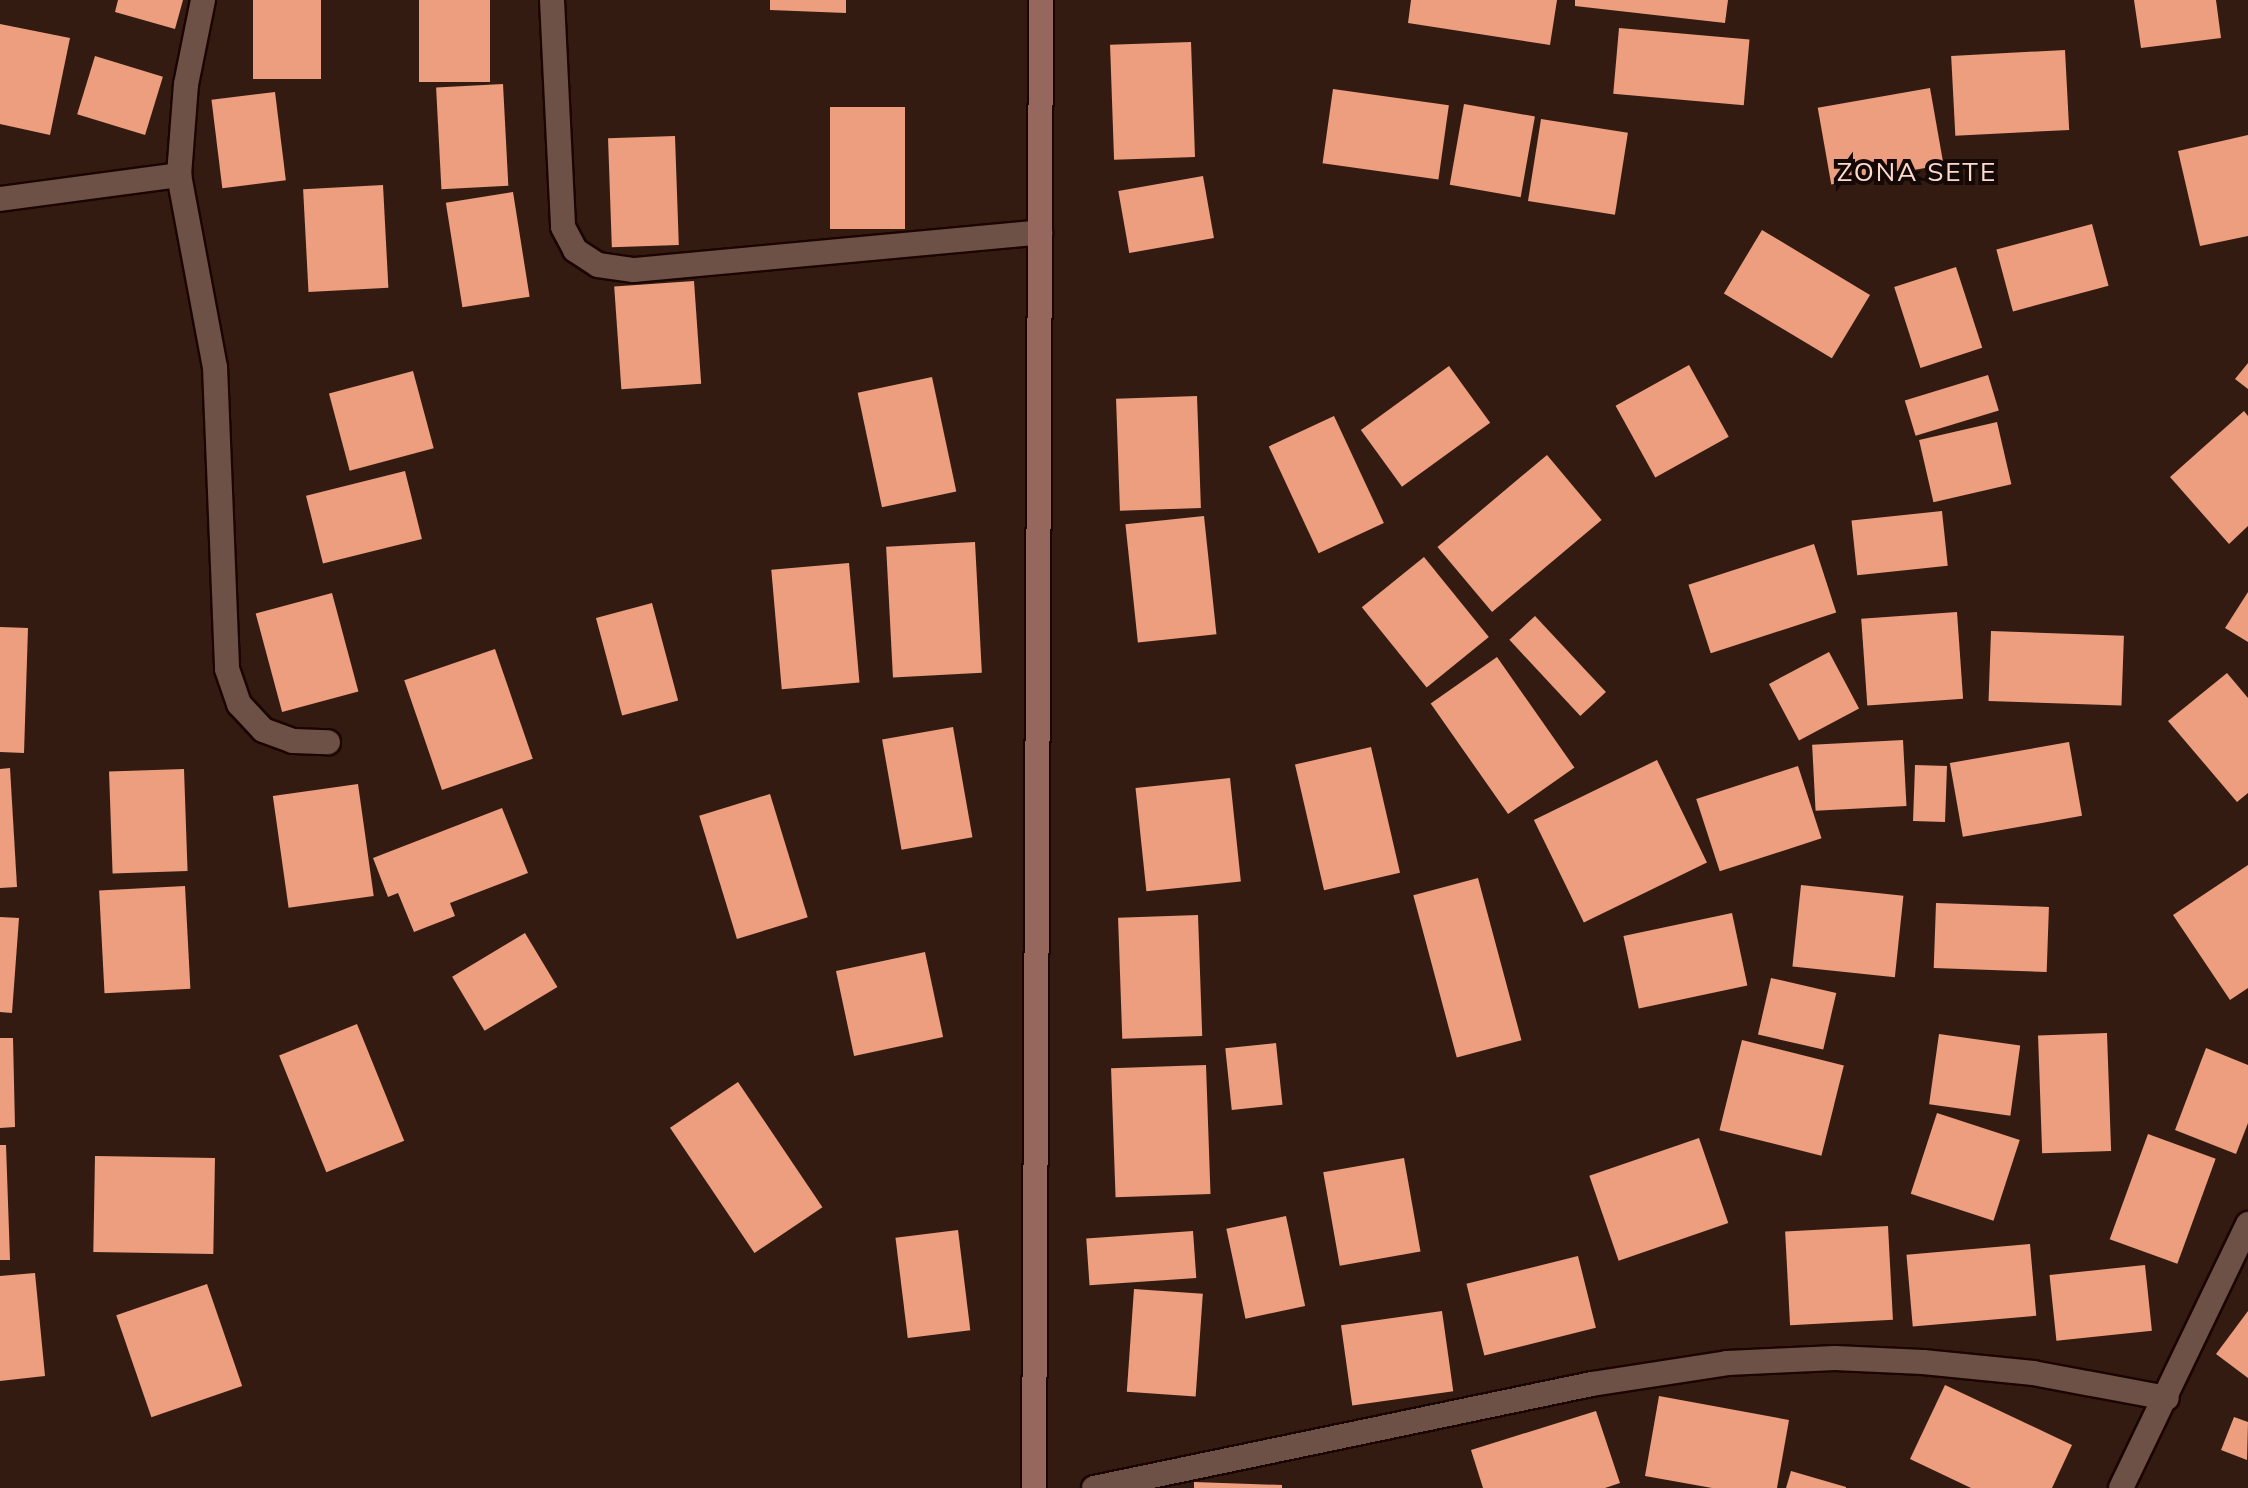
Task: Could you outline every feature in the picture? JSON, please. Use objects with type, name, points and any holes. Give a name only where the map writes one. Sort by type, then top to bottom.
[{"type":"street","points":[[203,0],[186,84],[179,175],[215,367],[227,669],[239,704],[263,730],[293,741],[328,742]]},
{"type":"street","points":[[552,0],[563,227],[575,250],[598,265],[634,270],[1040,232]]},
{"type":"street","points":[[1034,1488],[1041,0]]},
{"type":"street","points":[[0,199],[179,175]]},
{"type":"street","points":[[2121,1488],[2167,1398],[2248,1224]]},
{"type":"street","points":[[1094,1488],[1592,1384],[1727,1363],[1835,1358],[1923,1362],[2033,1373],[2167,1398]]},
{"type":"building","points":[[118,0],[183,0],[175,29],[115,12]]},
{"type":"building","points":[[253,0],[321,0],[321,79],[253,79]]},
{"type":"building","points":[[419,0],[490,0],[490,82],[419,82]]},
{"type":"building","points":[[770,0],[846,0],[846,13],[770,10]]},
{"type":"building","points":[[1411,0],[1557,0],[1550,45],[1408,23]]},
{"type":"building","points":[[1575,0],[1728,0],[1725,23],[1575,6]]},
{"type":"building","points":[[2134,0],[2216,0],[2221,38],[2141,48]]},
{"type":"building","points":[[0,24],[70,38],[50,135],[0,124]]},
{"type":"building","points":[[1619,28],[1750,39],[1744,105],[1613,94]]},
{"type":"building","points":[[1191,42],[1195,157],[1114,160],[1110,45]]},
{"type":"building","points":[[2065,50],[2069,130],[1955,136],[1951,56]]},
{"type":"building","points":[[95,56],[163,77],[145,135],[77,114]]},
{"type":"building","points":[[503,84],[508,186],[441,189],[436,88]]},
{"type":"building","points":[[1930,88],[1944,165],[1831,185],[1818,108]]},
{"type":"building","points":[[1333,89],[1449,105],[1438,180],[1323,163]]},
{"type":"building","points":[[275,92],[286,180],[222,188],[211,100]]},
{"type":"building","points":[[1464,104],[1535,117],[1521,197],[1450,185]]},
{"type":"building","points":[[830,107],[905,107],[905,229],[830,229]]},
{"type":"building","points":[[1541,119],[1628,133],[1615,215],[1528,201]]},
{"type":"building","points":[[2248,135],[2248,236],[2200,246],[2178,151]]},
{"type":"building","points":[[675,136],[679,245],[612,247],[608,138]]},
{"type":"building","points":[[1203,176],[1214,238],[1129,253],[1118,191]]},
{"type":"building","points":[[383,185],[388,288],[309,292],[303,189]]},
{"type":"building","points":[[513,192],[530,297],[462,307],[446,203]]},
{"type":"building","points":[[2092,224],[2109,286],[2013,311],[1996,250]]},
{"type":"building","points":[[1762,230],[1870,295],[1832,358],[1724,293]]},
{"type":"building","points":[[1956,267],[1982,348],[1920,368],[1894,287]]},
{"type":"building","points":[[694,281],[701,384],[621,389],[614,287]]},
{"type":"building","points":[[2248,363],[2248,389],[2235,379]]},
{"type":"building","points":[[1689,365],[1729,437],[1655,477],[1616,406]]},
{"type":"building","points":[[1449,366],[1490,423],[1402,487],[1361,430]]},
{"type":"building","points":[[413,371],[434,448],[350,471],[329,394]]},
{"type":"building","points":[[1988,375],[1999,410],[1916,436],[1905,400]]},
{"type":"building","points":[[932,377],[956,491],[882,507],[858,393]]},
{"type":"building","points":[[1197,396],[1201,508],[1120,511],[1116,399]]},
{"type":"building","points":[[2244,411],[2248,416],[2248,526],[2229,544],[2170,477]]},
{"type":"building","points":[[1334,416],[1384,523],[1319,553],[1269,446]]},
{"type":"building","points":[[1997,422],[2011,484],[1933,502],[1919,440]]},
{"type":"building","points":[[1547,455],[1602,520],[1492,612],[1437,547]]},
{"type":"building","points":[[405,471],[422,539],[323,564],[306,496]]},
{"type":"building","points":[[1942,511],[1948,566],[1857,575],[1851,521]]},
{"type":"building","points":[[1204,516],[1216,634],[1138,643],[1125,524]]},
{"type":"building","points":[[975,542],[982,673],[893,677],[886,547]]},
{"type":"building","points":[[1814,544],[1836,612],[1711,653],[1688,585]]},
{"type":"building","points":[[1424,557],[1489,637],[1427,687],[1362,607]]},
{"type":"building","points":[[849,563],[859,683],[782,689],[771,570]]},
{"type":"building","points":[[2248,592],[2248,642],[2225,628]]},
{"type":"building","points":[[332,593],[358,692],[282,712],[256,613]]},
{"type":"building","points":[[652,603],[678,701],[622,716],[596,618]]},
{"type":"building","points":[[1957,612],[1963,699],[1867,705],[1861,619]]},
{"type":"building","points":[[1535,616],[1606,692],[1580,716],[1509,640]]},
{"type":"building","points":[[0,627],[28,628],[24,753],[0,752]]},
{"type":"building","points":[[1991,631],[2124,636],[2121,706],[1989,701]]},
{"type":"building","points":[[495,649],[533,759],[442,790],[404,680]]},
{"type":"building","points":[[1829,652],[1859,709],[1799,740],[1769,684]]},
{"type":"building","points":[[1497,657],[1574,768],[1508,814],[1431,703]]},
{"type":"building","points":[[2227,673],[2248,698],[2248,793],[2237,802],[2168,721]]},
{"type":"building","points":[[953,727],[972,837],[902,850],[882,740]]},
{"type":"building","points":[[1903,740],[1906,806],[1816,811],[1812,745]]},
{"type":"building","points":[[2069,742],[2082,816],[1963,837],[1950,763]]},
{"type":"building","points":[[1371,747],[1400,873],[1324,890],[1295,765]]},
{"type":"building","points":[[1657,760],[1707,862],[1584,923],[1534,820]]},
{"type":"building","points":[[1915,765],[1947,766],[1945,822],[1913,821]]},
{"type":"building","points":[[1798,766],[1821,838],[1720,871],[1696,799]]},
{"type":"building","points":[[10,768],[17,887],[0,888],[0,769]]},
{"type":"building","points":[[184,769],[188,871],[113,874],[109,772]]},
{"type":"building","points":[[1230,778],[1241,881],[1146,891],[1136,788]]},
{"type":"building","points":[[358,784],[374,896],[289,908],[273,796]]},
{"type":"building","points":[[770,794],[808,917],[737,939],[699,816]]},
{"type":"building","points":[[502,808],[528,873],[450,903],[455,916],[414,932],[398,893],[388,897],[373,858]]},
{"type":"building","points":[[2248,865],[2248,988],[2230,1000],[2173,915]]},
{"type":"building","points":[[1478,878],[1521,1040],[1457,1058],[1413,895]]},
{"type":"building","points":[[1801,885],[1903,896],[1895,977],[1792,967]]},
{"type":"building","points":[[185,886],[190,989],[105,993],[99,891]]},
{"type":"building","points":[[1936,903],[2049,907],[2047,972],[1934,968]]},
{"type":"building","points":[[1732,913],[1747,985],[1639,1008],[1623,936]]},
{"type":"building","points":[[1198,915],[1202,1036],[1122,1039],[1118,918]]},
{"type":"building","points":[[0,917],[19,918],[12,1013],[0,1012]]},
{"type":"building","points":[[525,933],[557,987],[485,1031],[452,977]]},
{"type":"building","points":[[925,952],[943,1037],[854,1056],[836,971]]},
{"type":"building","points":[[1771,978],[1836,993],[1823,1050],[1758,1035]]},
{"type":"building","points":[[357,1024],[404,1141],[326,1172],[279,1055]]},
{"type":"building","points":[[2107,1033],[2111,1151],[2042,1153],[2038,1035]]},
{"type":"building","points":[[1939,1034],[2020,1045],[2010,1116],[1929,1104]]},
{"type":"building","points":[[0,1038],[13,1038],[15,1127],[0,1128]]},
{"type":"building","points":[[1742,1040],[1844,1065],[1821,1156],[1720,1130]]},
{"type":"building","points":[[1276,1043],[1282,1105],[1232,1110],[1225,1048]]},
{"type":"building","points":[[2206,1048],[2248,1065],[2248,1123],[2236,1154],[2175,1130]]},
{"type":"building","points":[[1206,1065],[1211,1194],[1116,1197],[1111,1068]]},
{"type":"building","points":[[738,1082],[822,1207],[754,1253],[670,1128]]},
{"type":"building","points":[[1937,1113],[2020,1140],[1993,1221],[1911,1194]]},
{"type":"building","points":[[2148,1134],[2216,1159],[2177,1264],[2110,1239]]},
{"type":"building","points":[[1699,1138],[1728,1223],[1619,1261],[1589,1176]]},
{"type":"building","points":[[0,1145],[6,1145],[10,1260],[0,1260]]},
{"type":"building","points":[[95,1156],[215,1158],[213,1254],[93,1252]]},
{"type":"building","points":[[1404,1158],[1420,1252],[1340,1266],[1323,1172]]},
{"type":"building","points":[[1286,1216],[1305,1306],[1245,1319],[1226,1229]]},
{"type":"building","points":[[1888,1226],[1893,1320],[1790,1325],[1785,1231]]},
{"type":"building","points":[[958,1230],[970,1330],[908,1338],[895,1238]]},
{"type":"building","points":[[1193,1231],[1196,1278],[1090,1285],[1086,1238]]},
{"type":"building","points":[[2030,1244],[2036,1316],[1913,1327],[1906,1255]]},
{"type":"building","points":[[1578,1256],[1596,1328],[1484,1356],[1466,1284]]},
{"type":"building","points":[[2145,1265],[2152,1331],[2056,1341],[2050,1275]]},
{"type":"building","points":[[35,1273],[45,1376],[0,1381],[0,1276]]},
{"type":"building","points":[[207,1284],[242,1386],[151,1417],[116,1315]]},
{"type":"building","points":[[1134,1289],[1203,1294],[1196,1397],[1127,1392]]},
{"type":"building","points":[[1442,1311],[1453,1391],[1352,1405],[1341,1325]]},
{"type":"building","points":[[2248,1311],[2248,1378],[2216,1354]]},
{"type":"building","points":[[1945,1385],[2072,1445],[2052,1488],[1971,1488],[1910,1459]]},
{"type":"building","points":[[1659,1396],[1789,1420],[1777,1488],[1712,1488],[1645,1476]]},
{"type":"building","points":[[1596,1411],[1620,1483],[1605,1488],[1483,1488],[1471,1450]]},
{"type":"building","points":[[2234,1417],[2248,1422],[2247,1460],[2221,1450]]},
{"type":"building","points":[[1791,1471],[1846,1487],[1846,1488],[1786,1488]]},
{"type":"building","points":[[1194,1482],[1282,1485],[1282,1488],[1194,1488]]},
{"type":"district","name":"ZONA SETE","points":[[1917,172]]}]
